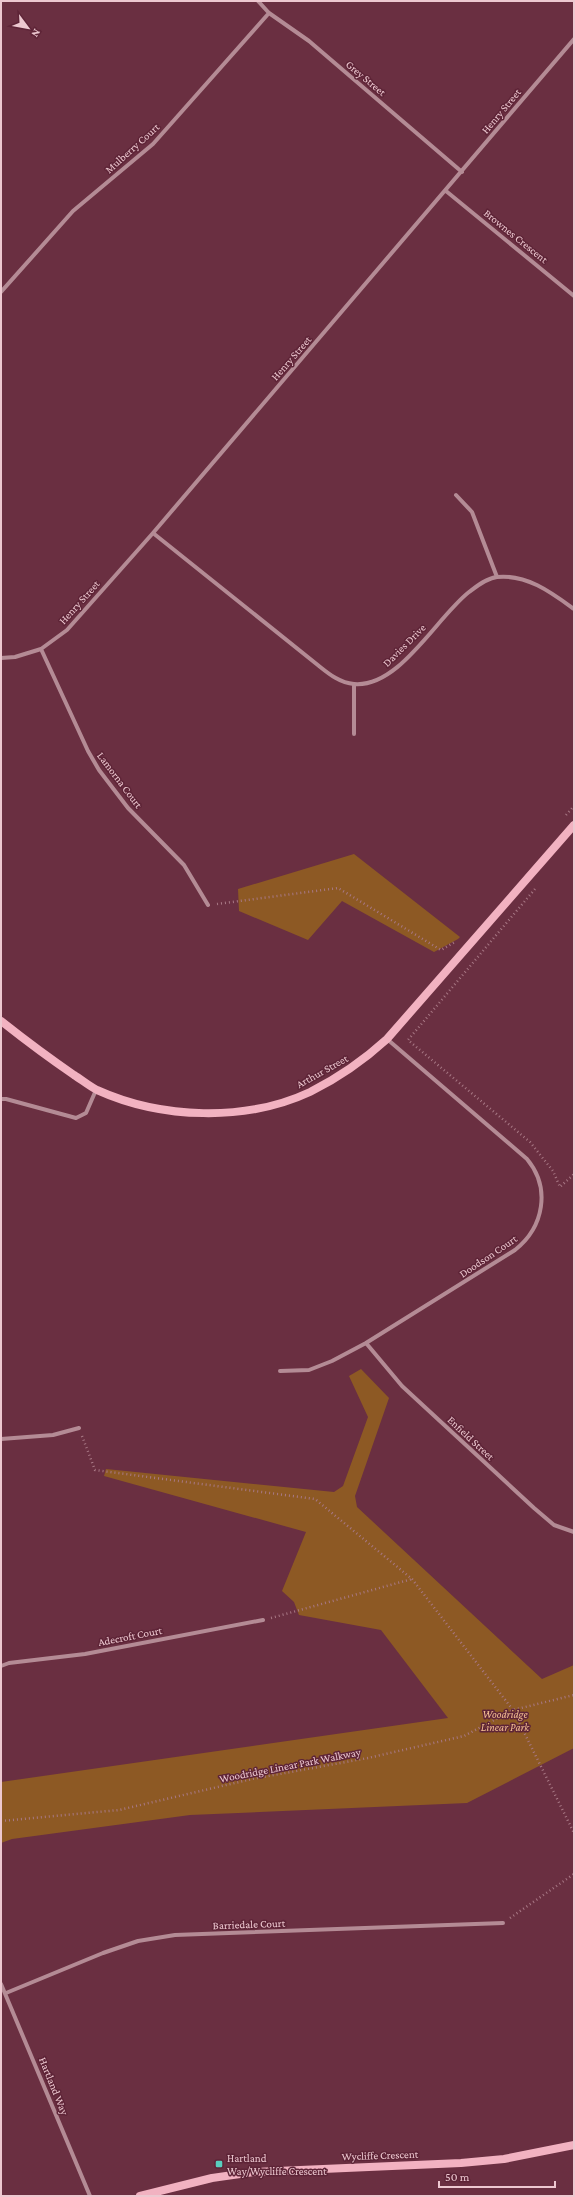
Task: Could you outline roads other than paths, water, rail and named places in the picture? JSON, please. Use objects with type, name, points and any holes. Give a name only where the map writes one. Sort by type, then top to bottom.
[{"type":"street","name":"Grey Street","points":[[258,1],[269,13],[304,38],[462,172]]},
{"type":"street","name":"Mulberry Court","points":[[1,292],[73,211],[153,144],[269,13]]},
{"type":"street","name":"Henry Street","points":[[1,658],[15,657],[41,649],[67,630],[153,533],[574,39]]},
{"type":"street","name":"Brownes Crescent","points":[[446,191],[574,296]]},
{"type":"street","points":[[456,495],[472,512],[497,577],[537,584],[574,609]]},
{"type":"street","name":"Davies Drive","points":[[153,533],[319,666],[334,677],[354,684],[373,682],[393,670],[461,598],[486,580],[497,577]]},
{"type":"street","name":"Lamorna Court","points":[[41,649],[88,751],[99,770],[128,808],[184,865],[208,905]]},
{"type":"street","points":[[354,684],[354,734]]},
{"type":"street","name":"Arthur Street","points":[[1,1021],[44,1056],[96,1090],[152,1107],[214,1113],[249,1110],[282,1103],[310,1092],[366,1058],[387,1039],[574,825]]},
{"type":"street","name":"Doodson Court","points":[[280,1371],[296,1371],[322,1366],[366,1343],[506,1256],[522,1244],[534,1228],[539,1216],[542,1195],[538,1175],[527,1158],[387,1039]]},
{"type":"street","points":[[1,1099],[6,1098],[76,1118],[86,1113],[96,1090]]},
{"type":"street","name":"Enfield Street","points":[[366,1343],[402,1386],[534,1508],[554,1525],[574,1532]]},
{"type":"street","points":[[1,1439],[53,1435],[79,1428]]},
{"type":"street","name":"Adecroft Court","points":[[1,1666],[9,1663],[85,1654],[263,1620]]},
{"type":"street","name":"Barriedale Court","points":[[6,1993],[103,1953],[138,1941],[175,1935],[503,1923]]},
{"type":"street","name":"Hartland Way","points":[[1,1984],[90,2196]]},
{"type":"street","name":"Wycliffe Crescent","points":[[140,2196],[212,2178],[254,2172],[461,2163],[504,2159],[574,2145]]},
{"type":"place","name":"Hartland Way/Wycliffe Crescent","points":[[219,2164]]},
{"type":"park label","name":"Woodridge Linear Park","points":[[505,1720]]}]
